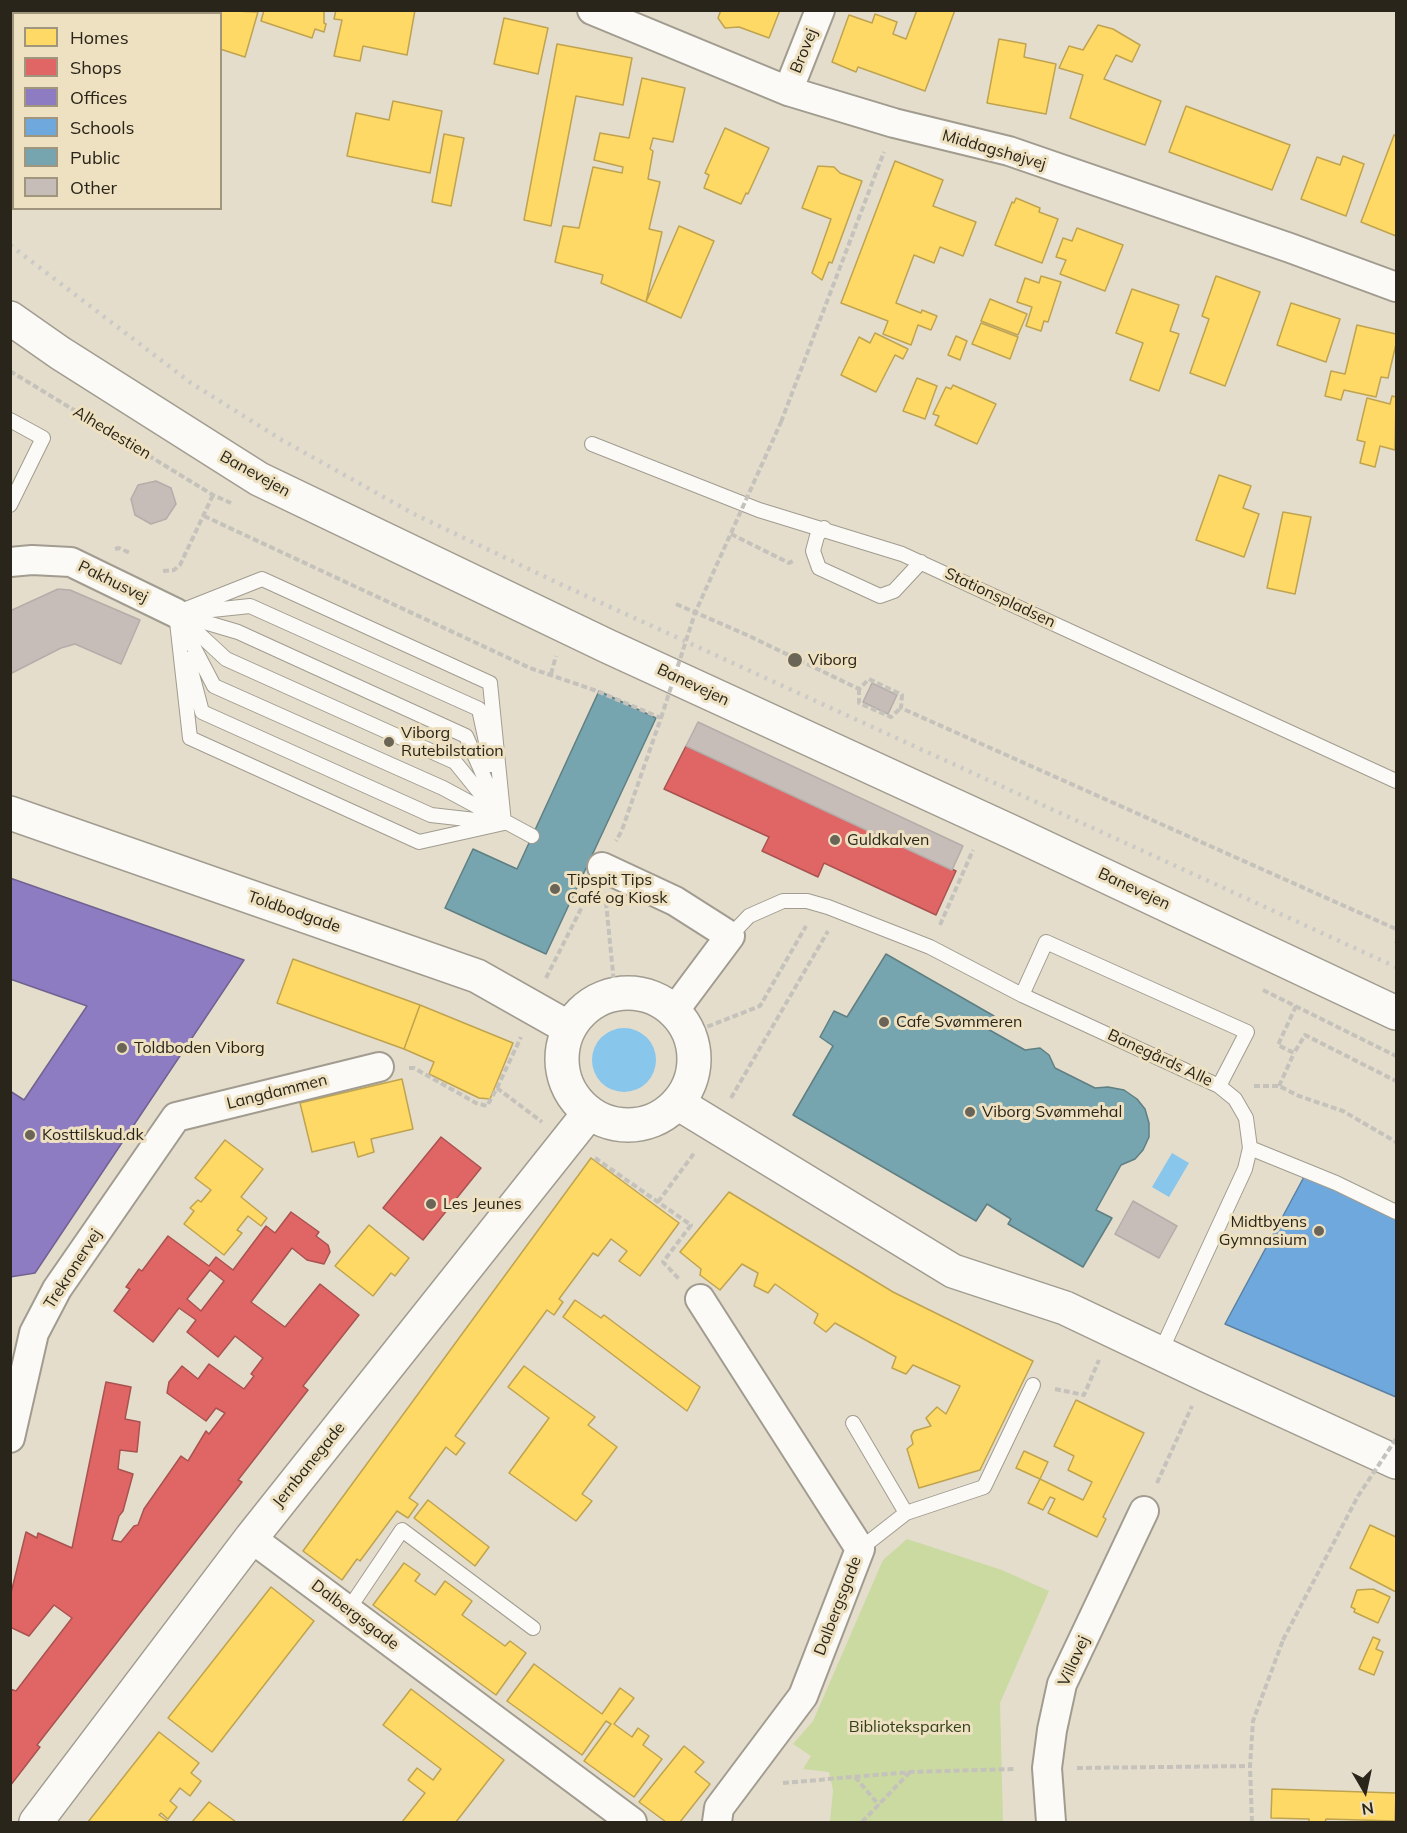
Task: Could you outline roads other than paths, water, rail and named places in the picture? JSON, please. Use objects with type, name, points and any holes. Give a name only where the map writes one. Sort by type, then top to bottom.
[{"type":"street","name":"Middagshøjvej","points":[[592,10],[788,91],[894,123],[1009,151],[1396,287]]},
{"type":"street","name":"Brovej","points":[[788,91],[820,10]]},
{"type":"street","name":"Banevejen","points":[[10,318],[60,353],[259,479],[607,646],[1014,833],[1396,1013]]},
{"type":"street","name":"Pakhusvej","points":[[10,562],[32,560],[71,562],[177,613]]},
{"type":"street","name":"Toldbodgade","points":[[10,813],[477,976],[569,1028]]},
{"type":"street","points":[[595,865],[675,901],[730,936],[681,1022]]},
{"type":"street","points":[[615,993],[647,995],[661,1002],[681,1022],[694,1048],[694,1070],[679,1104],[655,1120],[633,1126],[610,1123],[589,1113],[572,1097],[563,1075],[561,1051],[569,1028],[580,1012],[597,1000],[615,993]]},
{"type":"street","name":"Langdammen","points":[[176,1117],[379,1067]]},
{"type":"street","points":[[679,1104],[953,1271],[1065,1308],[1206,1376],[1396,1462]]},
{"type":"street","name":"Jernbanegade","points":[[36,1822],[251,1538],[589,1113]]},
{"type":"street","name":"Trekronervej","points":[[10,1438],[33,1333],[57,1289],[176,1117]]},
{"type":"street","name":"Dalbergsgade","points":[[699,1299],[860,1549],[802,1696],[719,1808],[717,1822]]},
{"type":"street","name":"Villavej","points":[[1051,1822],[1047,1768],[1062,1684],[1144,1511]]},
{"type":"street","name":"Dalbergsgade","points":[[251,1538],[632,1822]]},
{"type":"lane","points":[[10,420],[44,438],[10,505]]},
{"type":"lane","name":"Stationspladsen","points":[[592,444],[759,510],[824,528],[902,554],[1396,781]]},
{"type":"lane","points":[[824,528],[817,536],[813,551],[819,568],[880,596],[894,591],[921,562]]},
{"type":"lane","points":[[177,613],[262,579],[490,683],[504,823]]},
{"type":"lane","points":[[177,613],[250,606],[478,709],[504,823]]},
{"type":"lane","points":[[177,613],[214,686],[442,788],[532,836]]},
{"type":"lane","points":[[177,613],[226,659],[454,762],[504,823]]},
{"type":"lane","points":[[177,613],[238,632],[466,735],[504,823]]},
{"type":"lane","points":[[177,613],[202,712],[430,815],[504,823]]},
{"type":"lane","points":[[177,613],[190,738],[419,842],[504,823]]},
{"type":"lane","name":"Banegårds Alle","points":[[730,936],[749,916],[783,901],[807,901],[818,904],[930,947],[1022,995],[1219,1086],[1235,1099],[1246,1118],[1250,1148],[1245,1169],[1160,1353]]},
{"type":"lane","points":[[1022,995],[1046,942],[1247,1032],[1219,1086]]},
{"type":"lane","points":[[1250,1148],[1396,1212]]},
{"type":"lane","points":[[860,1549],[906,1513],[984,1487],[1033,1385]]},
{"type":"lane","points":[[853,1423],[906,1513]]},
{"type":"lane","points":[[348,1610],[402,1530],[533,1628]]},
{"type":"water","points":[[624,1028],[647,1037],[656,1060],[647,1083],[624,1092],[601,1083],[592,1060],[601,1037]]},
{"type":"water","points":[[1172,1153],[1189,1163],[1169,1197],[1152,1187]]},
{"type":"railway","points":[[10,245],[191,383],[282,440],[414,514],[558,583],[1396,967]]},
{"type":"place","name":"Viborg","points":[[795,660]]},
{"type":"place","name":"Viborg Rutebilstation","points":[[389,742]]},
{"type":"place","name":"Guldkalven","points":[[835,840]]},
{"type":"place","name":"Tipspit Tips Café og Kiosk","points":[[555,889]]},
{"type":"place","name":"Cafe Svømmeren","points":[[884,1022]]},
{"type":"place","name":"Toldboden Viborg","points":[[122,1048]]},
{"type":"place","name":"Viborg Svømmehal","points":[[970,1112]]},
{"type":"place","name":"Kosttilskud.dk","points":[[30,1135]]},
{"type":"place","name":"Les Jeunes","points":[[431,1204]]},
{"type":"place","name":"Midtbyens Gymnasium","points":[[1319,1231]]},
{"type":"park label","name":"Biblioteksparken","points":[[910,1727]]}]
